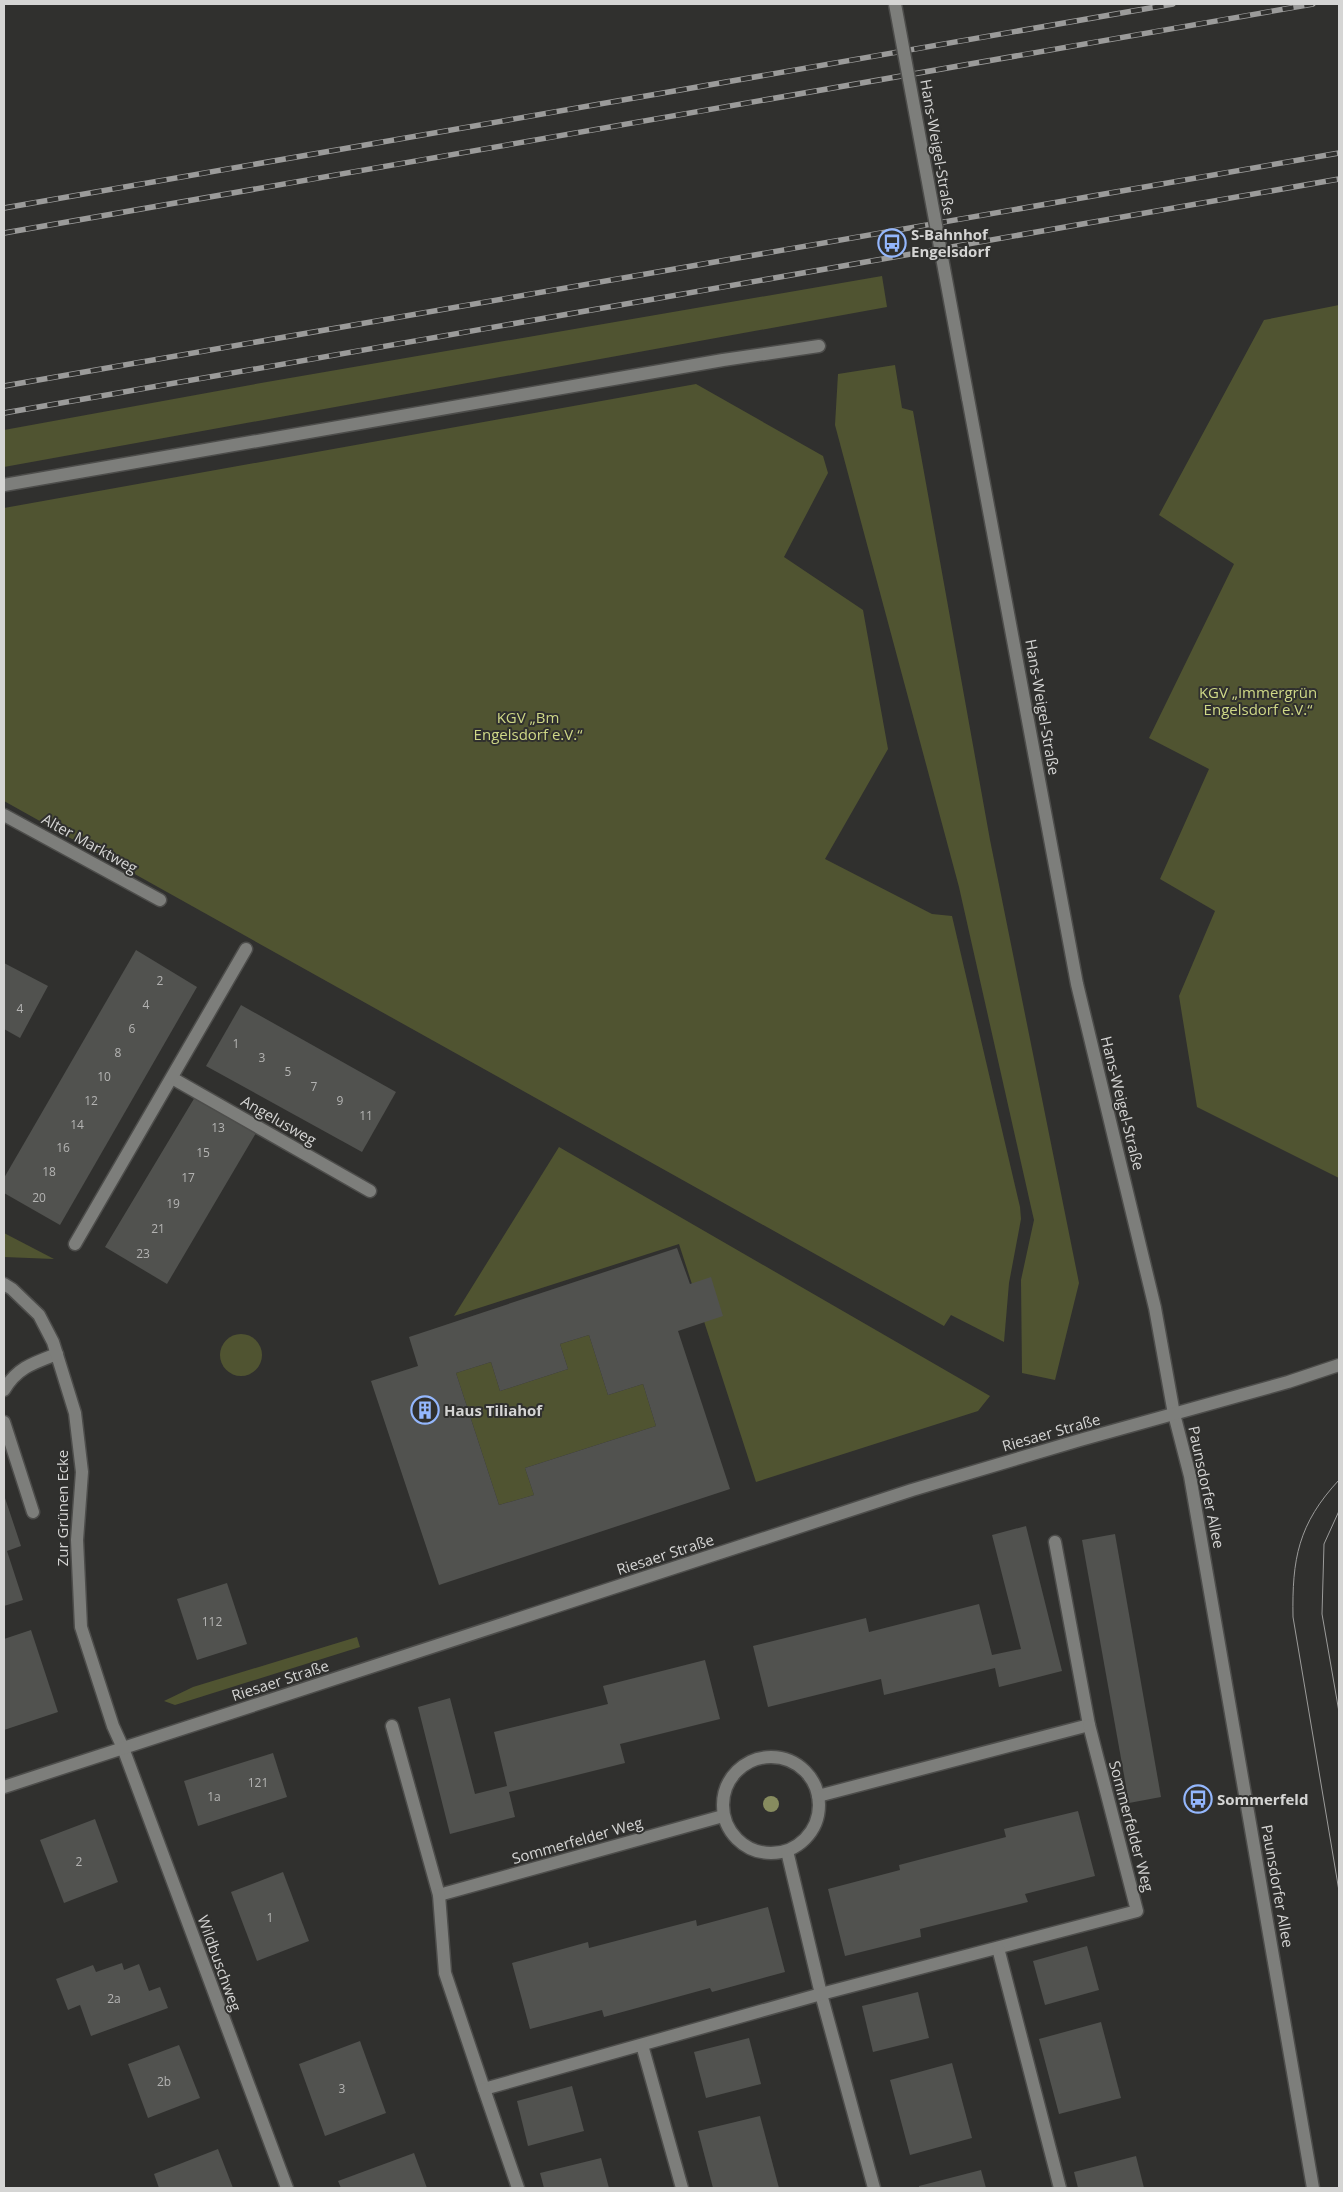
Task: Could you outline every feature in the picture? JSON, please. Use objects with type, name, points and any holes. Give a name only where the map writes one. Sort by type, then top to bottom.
[{"type":"street","name":"Hans-Weigel-Straße","points":[[895,4],[1077,984],[1155,1308],[1174,1414]]},
{"type":"street","points":[[4,485],[713,361],[819,346]]},
{"type":"street","name":"Alter Marktweg","points":[[4,815],[160,900]]},
{"type":"street","points":[[75,1244],[246,949]]},
{"type":"street","name":"Angelusweg","points":[[172,1078],[370,1191]]},
{"type":"street","name":"Zur Grünen Ecke","points":[[4,1284],[12,1288],[38,1315],[57,1354],[75,1413],[82,1472],[78,1540],[81,1627],[113,1726],[123,1748]]},
{"type":"street","points":[[4,1390],[12,1376],[30,1364],[57,1354]]},
{"type":"street","name":"Riesaer Straße","points":[[4,1787],[912,1490],[1288,1382],[1339,1365]]},
{"type":"street","name":"Paunsdorfer Allee","points":[[1174,1414],[1190,1476],[1313,2188]]},
{"type":"street","points":[[4,1422],[34,1512]]},
{"type":"street","name":"Sommerfelder Weg","points":[[484,2089],[821,1994],[1137,1911],[1089,1725],[1055,1542]]},
{"type":"street","points":[[818,1796],[1089,1725]]},
{"type":"street","points":[[392,1726],[439,1895],[445,1973],[518,2188]]},
{"type":"street","name":"Wildbuschweg","points":[[123,1748],[287,2188]]},
{"type":"street","points":[[761,1758],[780,1758],[798,1765],[811,1778],[818,1796],[819,1813],[813,1829],[802,1843],[787,1851],[767,1854],[747,1848],[732,1835],[723,1816],[723,1797],[730,1779],[743,1765],[761,1758]]},
{"type":"street","name":"Sommerfelder Weg","points":[[439,1895],[723,1816]]},
{"type":"street","points":[[787,1851],[821,1994],[874,2188]]},
{"type":"street","points":[[998,1948],[1060,2188]]},
{"type":"street","points":[[642,2045],[682,2188]]},
{"type":"green space","points":[[882,276],[887,307],[4,467],[4,430],[261,383]]},
{"type":"green space","name":"KGV „Immergrün Engelsdorf e.V.“","points":[[1339,305],[1339,1178],[1197,1107],[1179,996],[1215,911],[1160,879],[1209,769],[1149,738],[1234,564],[1159,515],[1264,320]]},
{"type":"green space","points":[[895,365],[902,408],[913,411],[990,840],[1079,1283],[1055,1380],[1022,1373],[1021,1280],[1034,1220],[959,887],[835,425],[838,374]]},
{"type":"green space","name":"KGV „Bm Engelsdorf e.V.“","points":[[696,384],[823,456],[828,473],[784,557],[863,610],[888,749],[825,859],[932,914],[952,916],[1020,1207],[1021,1219],[1009,1283],[1004,1342],[951,1315],[944,1326],[4,801],[4,508]]},
{"type":"green space","points":[[559,1147],[990,1396],[978,1411],[756,1482],[679,1244],[454,1316]]},
{"type":"green space","points":[[4,1233],[54,1259],[4,1257]]},
{"type":"green space","points":[[241,1334],[256,1340],[262,1355],[256,1370],[241,1376],[226,1370],[220,1355],[226,1340]]},
{"type":"green space","points":[[589,1335],[608,1395],[643,1384],[656,1426],[525,1468],[534,1495],[499,1505],[456,1373],[491,1362],[500,1391],[568,1369],[560,1344]]},
{"type":"green space","points":[[357,1637],[360,1647],[175,1705],[164,1701],[193,1687]]},
{"type":"building","points":[[136,950],[197,987],[60,1225],[4,1193],[4,1178]]},
{"type":"building","points":[[4,963],[48,986],[20,1038],[4,1029]]},
{"type":"building","points":[[241,1005],[396,1092],[362,1152],[206,1066]]},
{"type":"building","points":[[195,1097],[256,1133],[167,1284],[105,1247]]},
{"type":"building","name":"Haus Tiliahof","points":[[677,1248],[690,1284],[711,1277],[723,1316],[678,1331],[730,1489],[439,1585],[371,1381],[418,1366],[409,1337]],"holes":[[[589,1335],[608,1395],[643,1384],[656,1426],[525,1468],[534,1495],[499,1505],[456,1373],[491,1362],[500,1391],[568,1369],[560,1344]]]},
{"type":"building","points":[[4,1495],[21,1546],[7,1551],[23,1600],[4,1606]]},
{"type":"building","points":[[1026,1526],[1062,1671],[999,1687],[995,1668],[884,1695],[881,1679],[768,1707],[753,1646],[866,1618],[869,1632],[979,1604],[992,1655],[1021,1649],[992,1535]]},
{"type":"building","points":[[1115,1534],[1161,1797],[1129,1803],[1082,1540]]},
{"type":"building","points":[[227,1583],[247,1644],[197,1660],[177,1599]]},
{"type":"building","points":[[31,1630],[58,1712],[4,1730],[4,1639]]},
{"type":"building","points":[[705,1660],[720,1719],[620,1744],[625,1763],[509,1792],[515,1817],[450,1834],[418,1707],[450,1698],[475,1794],[507,1786],[494,1732],[608,1704],[603,1686]]},
{"type":"building","points":[[273,1753],[287,1797],[198,1826],[184,1781]]},
{"type":"building","points":[[1078,1811],[1095,1876],[1025,1894],[1028,1902],[920,1929],[921,1937],[845,1956],[828,1889],[900,1870],[899,1865],[1006,1837],[1004,1829]]},
{"type":"building","points":[[95,1819],[118,1882],[64,1903],[40,1840]]},
{"type":"building","points":[[283,1872],[309,1941],[257,1961],[231,1892]]},
{"type":"building","points":[[768,1907],[785,1972],[712,1992],[710,1988],[604,2017],[602,2010],[530,2029],[512,1963],[588,1942],[589,1948],[696,1920],[697,1926]]},
{"type":"building","points":[[1087,1946],[1099,1990],[1045,2005],[1033,1961]]},
{"type":"building","points":[[122,1963],[124,1970],[139,1964],[149,1991],[160,1987],[168,2008],[91,2036],[80,2005],[68,2010],[56,1979],[93,1965],[96,1972]]},
{"type":"building","points":[[918,1992],[929,2038],[873,2052],[862,2006]]},
{"type":"building","points":[[1101,2022],[1121,2098],[1059,2114],[1039,2039]]},
{"type":"building","points":[[749,2038],[761,2084],[706,2098],[694,2052]]},
{"type":"building","points":[[360,2041],[386,2113],[325,2136],[299,2064]]},
{"type":"building","points":[[179,2045],[200,2098],[148,2118],[128,2064]]},
{"type":"building","points":[[952,2063],[972,2138],[910,2155],[890,2080]]},
{"type":"building","points":[[572,2086],[584,2131],[528,2146],[517,2101]]},
{"type":"building","points":[[760,2116],[779,2188],[713,2188],[698,2131]]},
{"type":"building","points":[[218,2149],[233,2188],[159,2188],[154,2174]]},
{"type":"building","points":[[414,2153],[427,2188],[341,2188],[338,2181]]},
{"type":"building","points":[[1136,2156],[1144,2188],[1078,2188],[1074,2172]]},
{"type":"building","points":[[601,2158],[609,2188],[544,2188],[540,2173]]},
{"type":"building","points":[[981,2170],[986,2188],[919,2188],[919,2186]]},
{"type":"tram line","points":[[1339,1480],[1325,1496],[1306,1527],[1296,1560],[1293,1596],[1293,1617],[1339,1891]]},
{"type":"tram line","points":[[1339,1511],[1324,1544],[1322,1614],[1339,1712]]},
{"type":"railway","points":[[4,208],[1173,4]]},
{"type":"railway","points":[[4,233],[1313,4]]},
{"type":"railway","points":[[4,386],[1339,153]]},
{"type":"railway","points":[[4,413],[1339,179]]},
{"type":"place","name":"S-Bahnhof Engelsdorf","points":[[892,243]]},
{"type":"place","name":"Haus Tiliahof","points":[[425,1410]]},
{"type":"place","name":"Sommerfeld","points":[[1198,1799]]}]
